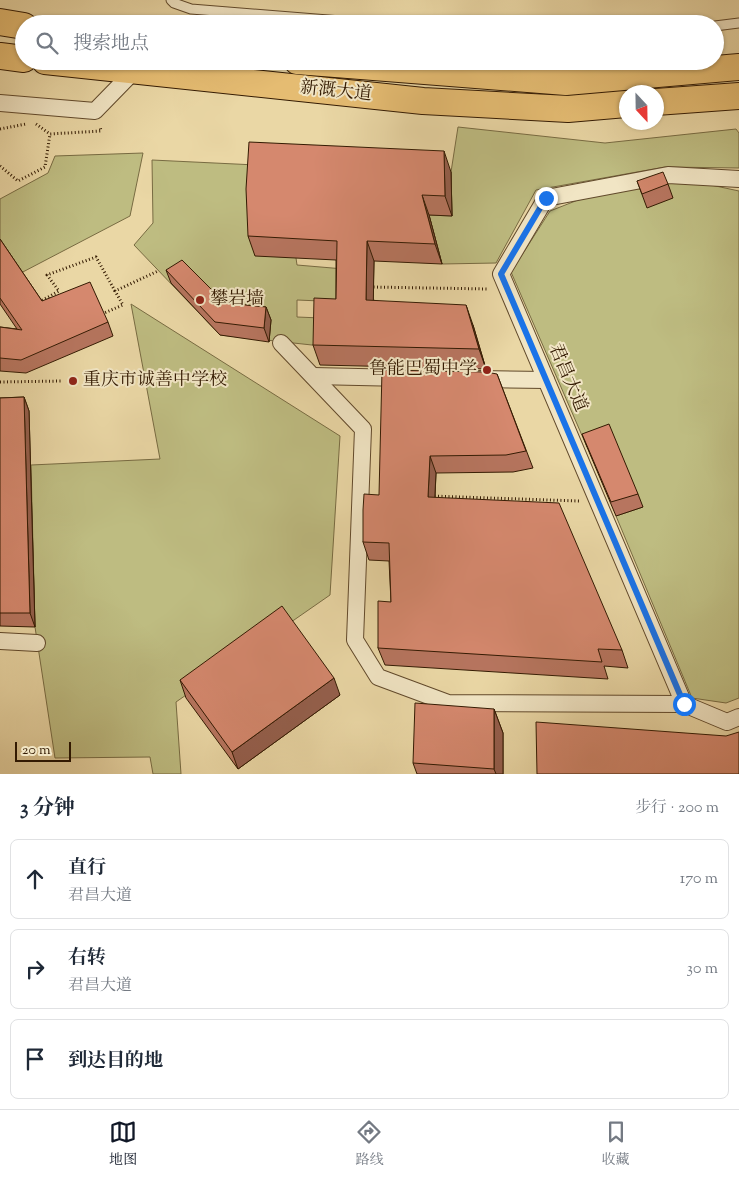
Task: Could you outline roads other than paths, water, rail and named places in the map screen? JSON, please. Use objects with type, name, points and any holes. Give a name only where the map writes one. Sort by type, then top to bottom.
[{"type":"main road","points":[[0,22],[15,24]]},
{"type":"main road","points":[[0,56],[15,58]]},
{"type":"main road","name":"新溉大道","points":[[724,67],[739,67]]},
{"type":"main road","name":"新溉大道","points":[[125,70],[424,101],[568,109],[619,105]]},
{"type":"main road","name":"新溉大道","points":[[517,70],[566,72],[635,70]]},
{"type":"main road","points":[[664,101],[739,96]]},
{"type":"street","points":[[0,103],[95,111],[134,71]]},
{"type":"street","name":"君昌大道","points":[[684,704],[501,274],[546,198],[668,175],[739,179]]},
{"type":"street","points":[[280,343],[363,429],[355,640],[378,677],[448,703],[684,704],[727,722],[739,717]]},
{"type":"street","points":[[313,376],[420,378]]},
{"type":"street","points":[[459,379],[546,380]]},
{"type":"street","points":[[0,641],[37,643]]},
{"type":"lane","points":[[171,0],[174,3],[191,9],[266,15]]},
{"type":"lane","points":[[724,25],[739,23]]},
{"type":"place","name":"攀岩墙","points":[[200,300]]},
{"type":"place","name":"鲁能巴蜀中学","points":[[487,370]]},
{"type":"place","name":"重庆市诚善中学校","points":[[73,381]]}]
